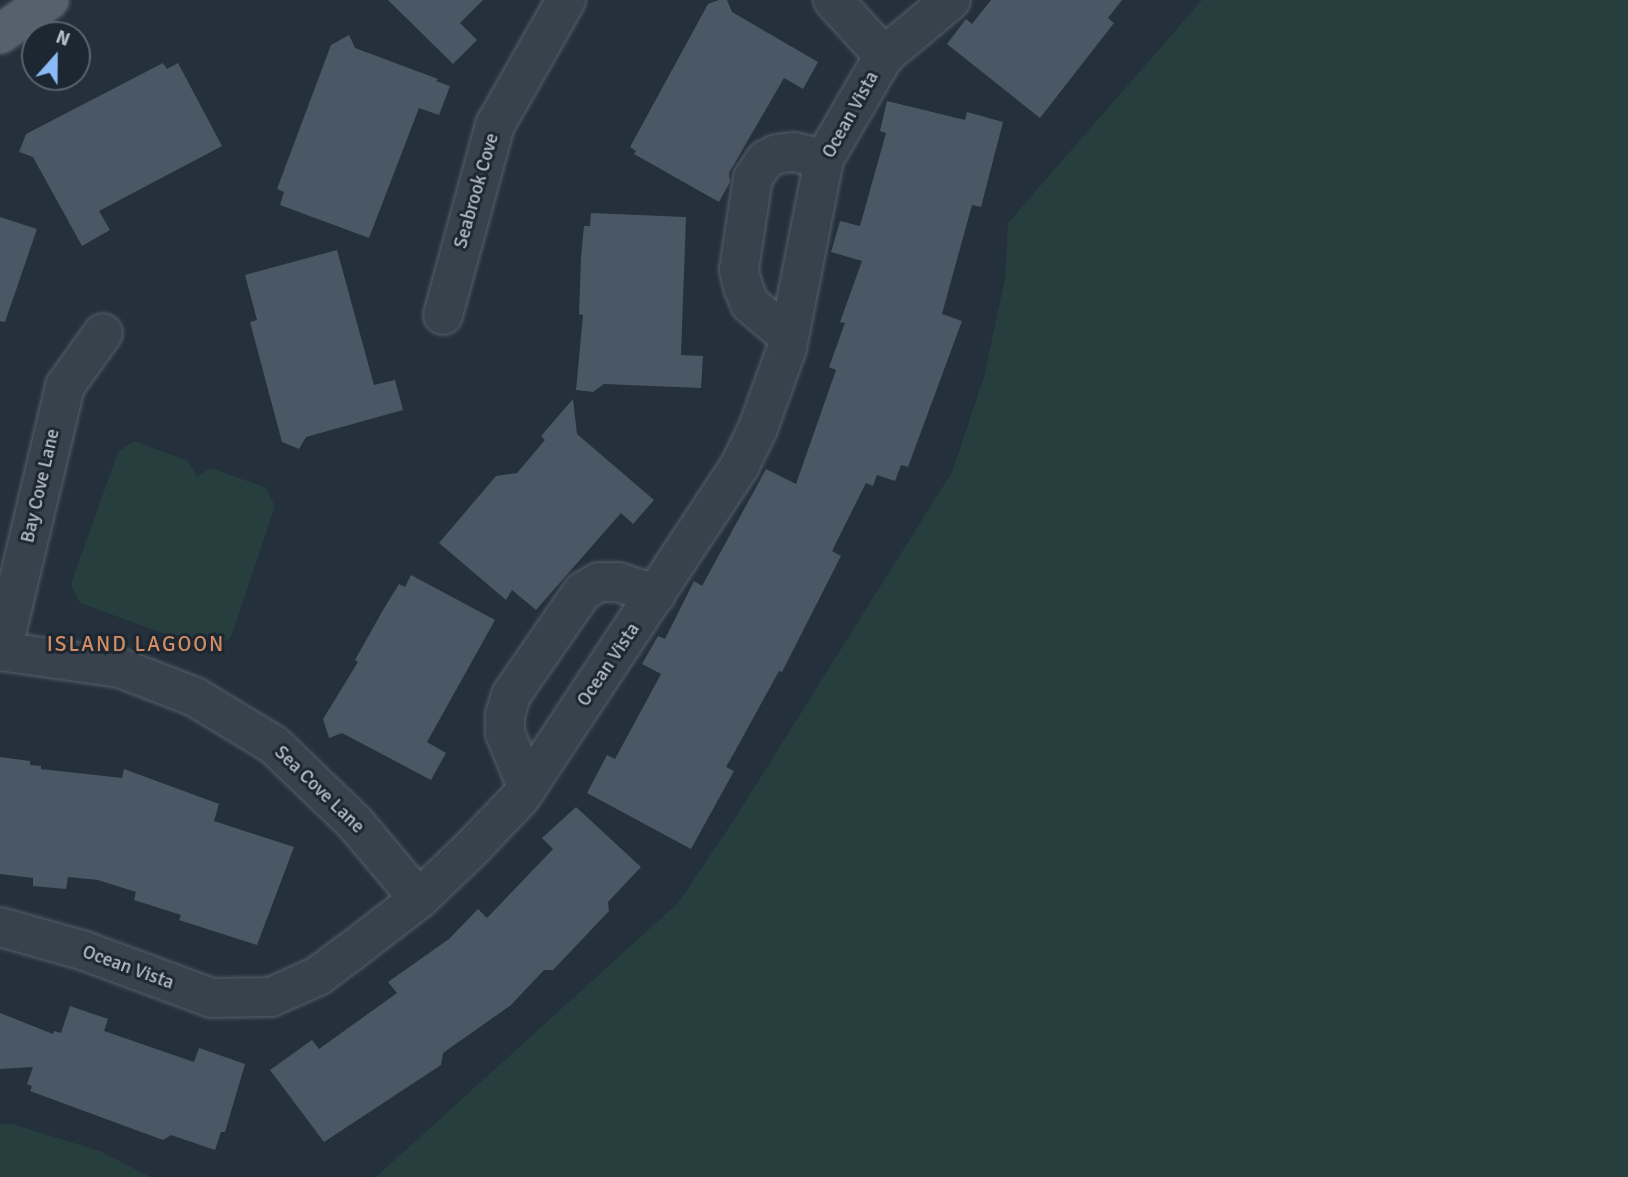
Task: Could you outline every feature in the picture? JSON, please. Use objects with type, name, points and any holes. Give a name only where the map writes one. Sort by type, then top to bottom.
[{"type":"main road","points":[[0,34],[48,0]]},
{"type":"street","name":"Seabrook Cove","points":[[443,315],[495,125],[566,0]]},
{"type":"street","points":[[833,0],[884,56]]},
{"type":"street","name":"Ocean Vista","points":[[0,927],[82,950],[212,998],[271,997],[318,976],[419,899],[472,848],[527,787],[739,467],[773,389],[789,337],[824,159],[884,56],[951,0]]},
{"type":"street","points":[[789,337],[750,304],[743,287],[739,269],[753,178],[765,160],[777,154],[794,152],[824,159]]},
{"type":"street","name":"Bay Cove Lane","points":[[1,651],[65,386],[103,333]]},
{"type":"street","points":[[527,787],[505,733],[505,715],[511,695],[525,674],[583,591],[591,586],[599,582],[618,582],[656,594]]},
{"type":"street","name":"Sea Cove Lane","points":[[1,651],[120,668],[195,696],[274,745],[355,823],[419,899]]},
{"type":"green space","points":[[1202,0],[1628,0],[1628,1177],[376,1177],[678,903],[734,820],[952,472],[984,377],[1005,279],[1008,223]]},
{"type":"green space","points":[[134,441],[188,461],[197,477],[210,468],[265,487],[275,506],[231,637],[212,651],[80,603],[71,584],[118,452]]},
{"type":"green space","points":[[0,1124],[12,1124],[100,1151],[150,1177],[0,1177]]},
{"type":"building","points":[[388,0],[483,0],[460,23],[477,40],[453,64]]},
{"type":"building","points":[[727,0],[732,12],[818,62],[803,89],[784,78],[729,173],[730,182],[719,202],[634,154],[636,151],[630,147],[708,4]]},
{"type":"building","points":[[991,0],[1122,0],[1108,18],[1114,23],[1040,118],[947,44],[966,19],[972,24]]},
{"type":"building","points":[[349,35],[355,48],[450,86],[439,115],[419,108],[369,238],[280,205],[284,192],[277,189],[331,45]]},
{"type":"building","points":[[163,63],[167,69],[178,63],[222,146],[99,211],[110,230],[82,246],[33,157],[19,152],[26,134]]},
{"type":"building","points":[[887,101],[965,120],[967,112],[1003,122],[981,207],[972,205],[942,314],[962,321],[908,467],[901,465],[895,481],[877,475],[873,486],[866,483],[832,551],[841,556],[782,672],[779,671],[726,767],[734,771],[691,849],[587,793],[607,755],[615,759],[661,674],[642,664],[658,636],[665,639],[694,581],[702,586],[766,469],[796,484],[836,370],[829,367],[845,323],[840,322],[862,261],[831,252],[840,221],[860,226],[886,133],[880,131]]},
{"type":"building","points":[[591,213],[686,217],[681,355],[703,356],[701,388],[604,384],[593,392],[576,390],[583,315],[579,314],[581,257],[584,226],[590,226]]},
{"type":"building","points":[[0,217],[37,229],[5,322],[0,321]]},
{"type":"building","points":[[337,250],[374,385],[395,380],[403,410],[306,437],[299,449],[282,442],[250,322],[257,320],[245,275]]},
{"type":"building","points":[[573,399],[577,434],[654,500],[633,524],[621,513],[536,610],[512,590],[506,600],[439,543],[496,476],[517,473],[545,440],[541,436]]},
{"type":"building","points":[[411,575],[495,620],[427,742],[446,753],[431,780],[342,733],[329,738],[323,719],[358,662],[355,660],[383,610],[399,584],[405,587]]},
{"type":"building","points":[[0,757],[30,761],[30,765],[41,766],[41,769],[122,778],[124,769],[219,804],[214,821],[294,847],[257,945],[179,920],[181,915],[134,900],[136,892],[98,880],[68,877],[66,889],[33,886],[33,878],[0,874]]},
{"type":"building","points":[[576,807],[641,867],[608,902],[609,911],[553,970],[544,970],[511,1005],[443,1053],[441,1065],[324,1142],[270,1070],[312,1040],[319,1049],[397,993],[388,982],[449,939],[478,909],[487,918],[553,849],[542,838]]},
{"type":"building","points":[[70,1006],[108,1019],[104,1031],[194,1062],[199,1048],[245,1064],[225,1132],[221,1132],[215,1150],[171,1135],[163,1140],[30,1091],[32,1086],[27,1084],[33,1067],[0,1069],[0,1013],[53,1034],[54,1031],[61,1033]]},
{"type":"district","name":"ISLAND LAGOON","points":[[136,644]]}]
